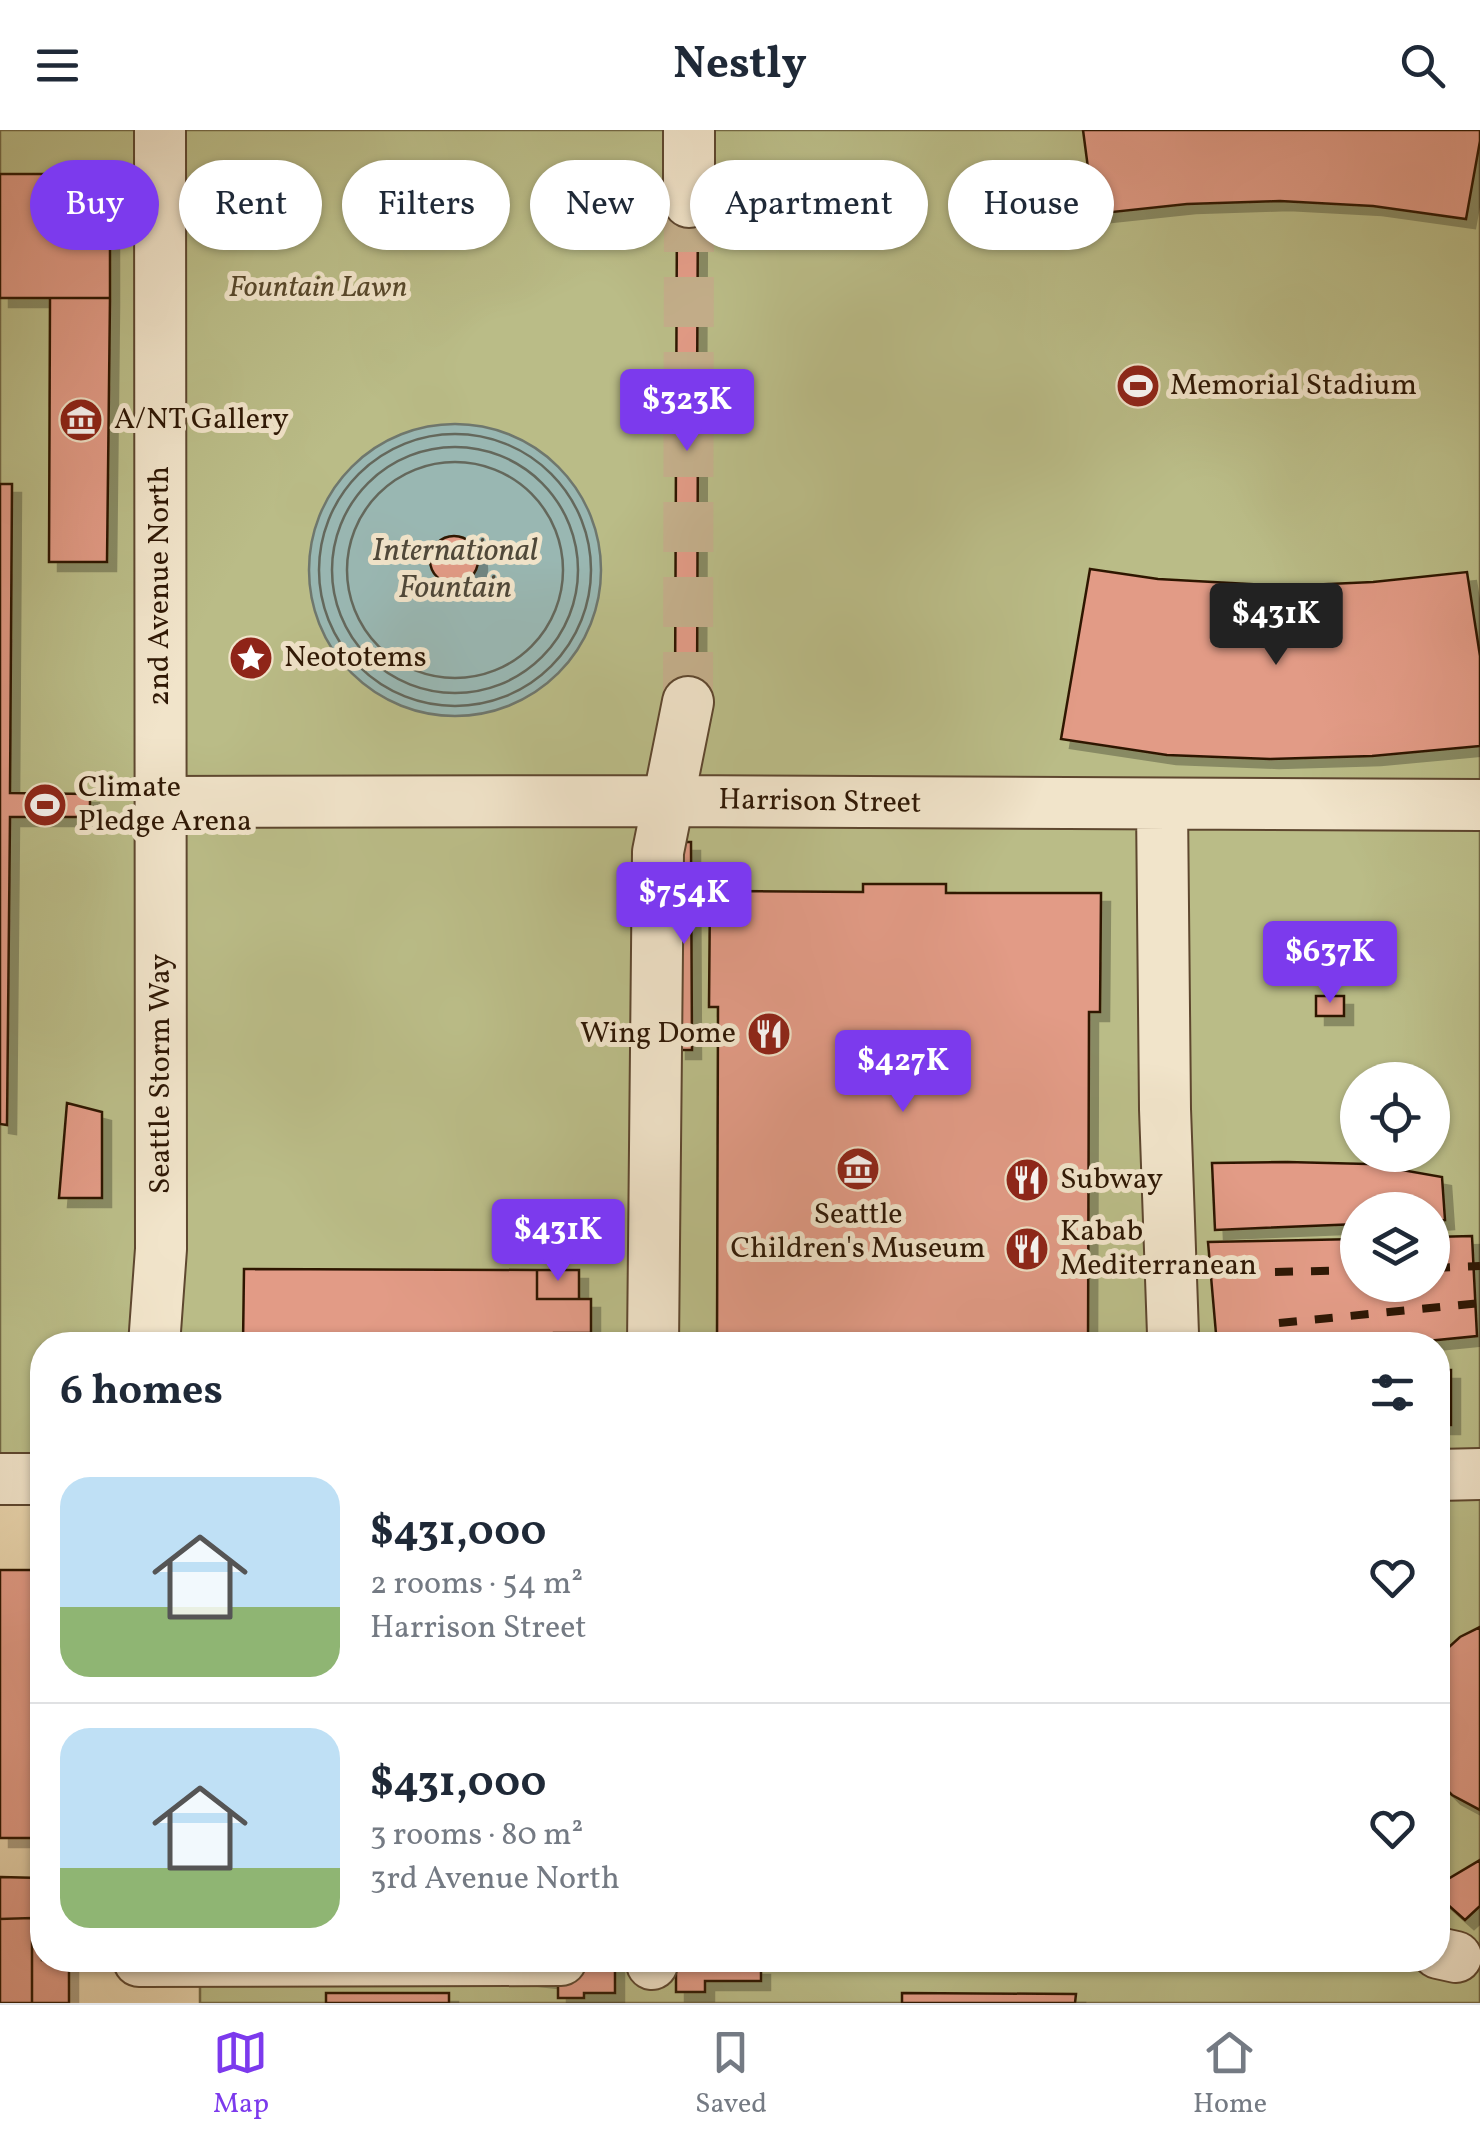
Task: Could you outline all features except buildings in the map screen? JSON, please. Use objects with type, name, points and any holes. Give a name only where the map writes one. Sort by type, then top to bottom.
[{"type":"street","name":"2nd Avenue North","points":[[160,130],[161,802]]},
{"type":"street","points":[[689,130],[689,202]]},
{"type":"street","points":[[652,1332],[658,852],[688,702]]},
{"type":"street","name":"Harrison Street","points":[[161,802],[1480,805]]},
{"type":"street","name":"Seattle Storm Way","points":[[155,1332],[161,1250],[161,802]]},
{"type":"street","points":[[1162,805],[1165,1109],[1173,1332]]},
{"type":"street","points":[[1450,1474],[1480,1474]]},
{"type":"street","points":[[0,1479],[30,1479]]},
{"type":"street","points":[[139,2003],[140,1972]]},
{"type":"green space","name":"Fountain Lawn","points":[[0,130],[1480,130],[1480,2003],[200,2003],[200,1972],[1450,1972],[1450,1332],[30,1332],[30,1460],[0,1460]]},
{"type":"water","name":"International Fountain","points":[[455,424],[511,435],[558,467],[590,514],[601,570],[590,626],[558,673],[511,705],[455,716],[399,705],[352,673],[320,626],[309,570],[320,514],[352,467],[399,435]]},
{"type":"tunnel","points":[[688,702],[689,202]]},
{"type":"railway","points":[[1450,1267],[1480,1266]]},
{"type":"railway","points":[[1275,1272],[1340,1270]]},
{"type":"railway","points":[[1279,1323],[1480,1303]]},
{"type":"place","name":"Memorial Stadium","points":[[1138,386]]},
{"type":"place","name":"A/NT Gallery","points":[[81,420]]},
{"type":"place","name":"Neototems","points":[[251,658]]},
{"type":"place","name":"Climate Pledge Arena","points":[[45,805]]},
{"type":"place","name":"Wing Dome","points":[[769,1034]]},
{"type":"place","name":"Seattle Children's Museum","points":[[858,1169]]},
{"type":"place","name":"Subway","points":[[1027,1180]]},
{"type":"place","name":"Kabab Mediterranean","points":[[1027,1249]]}]
